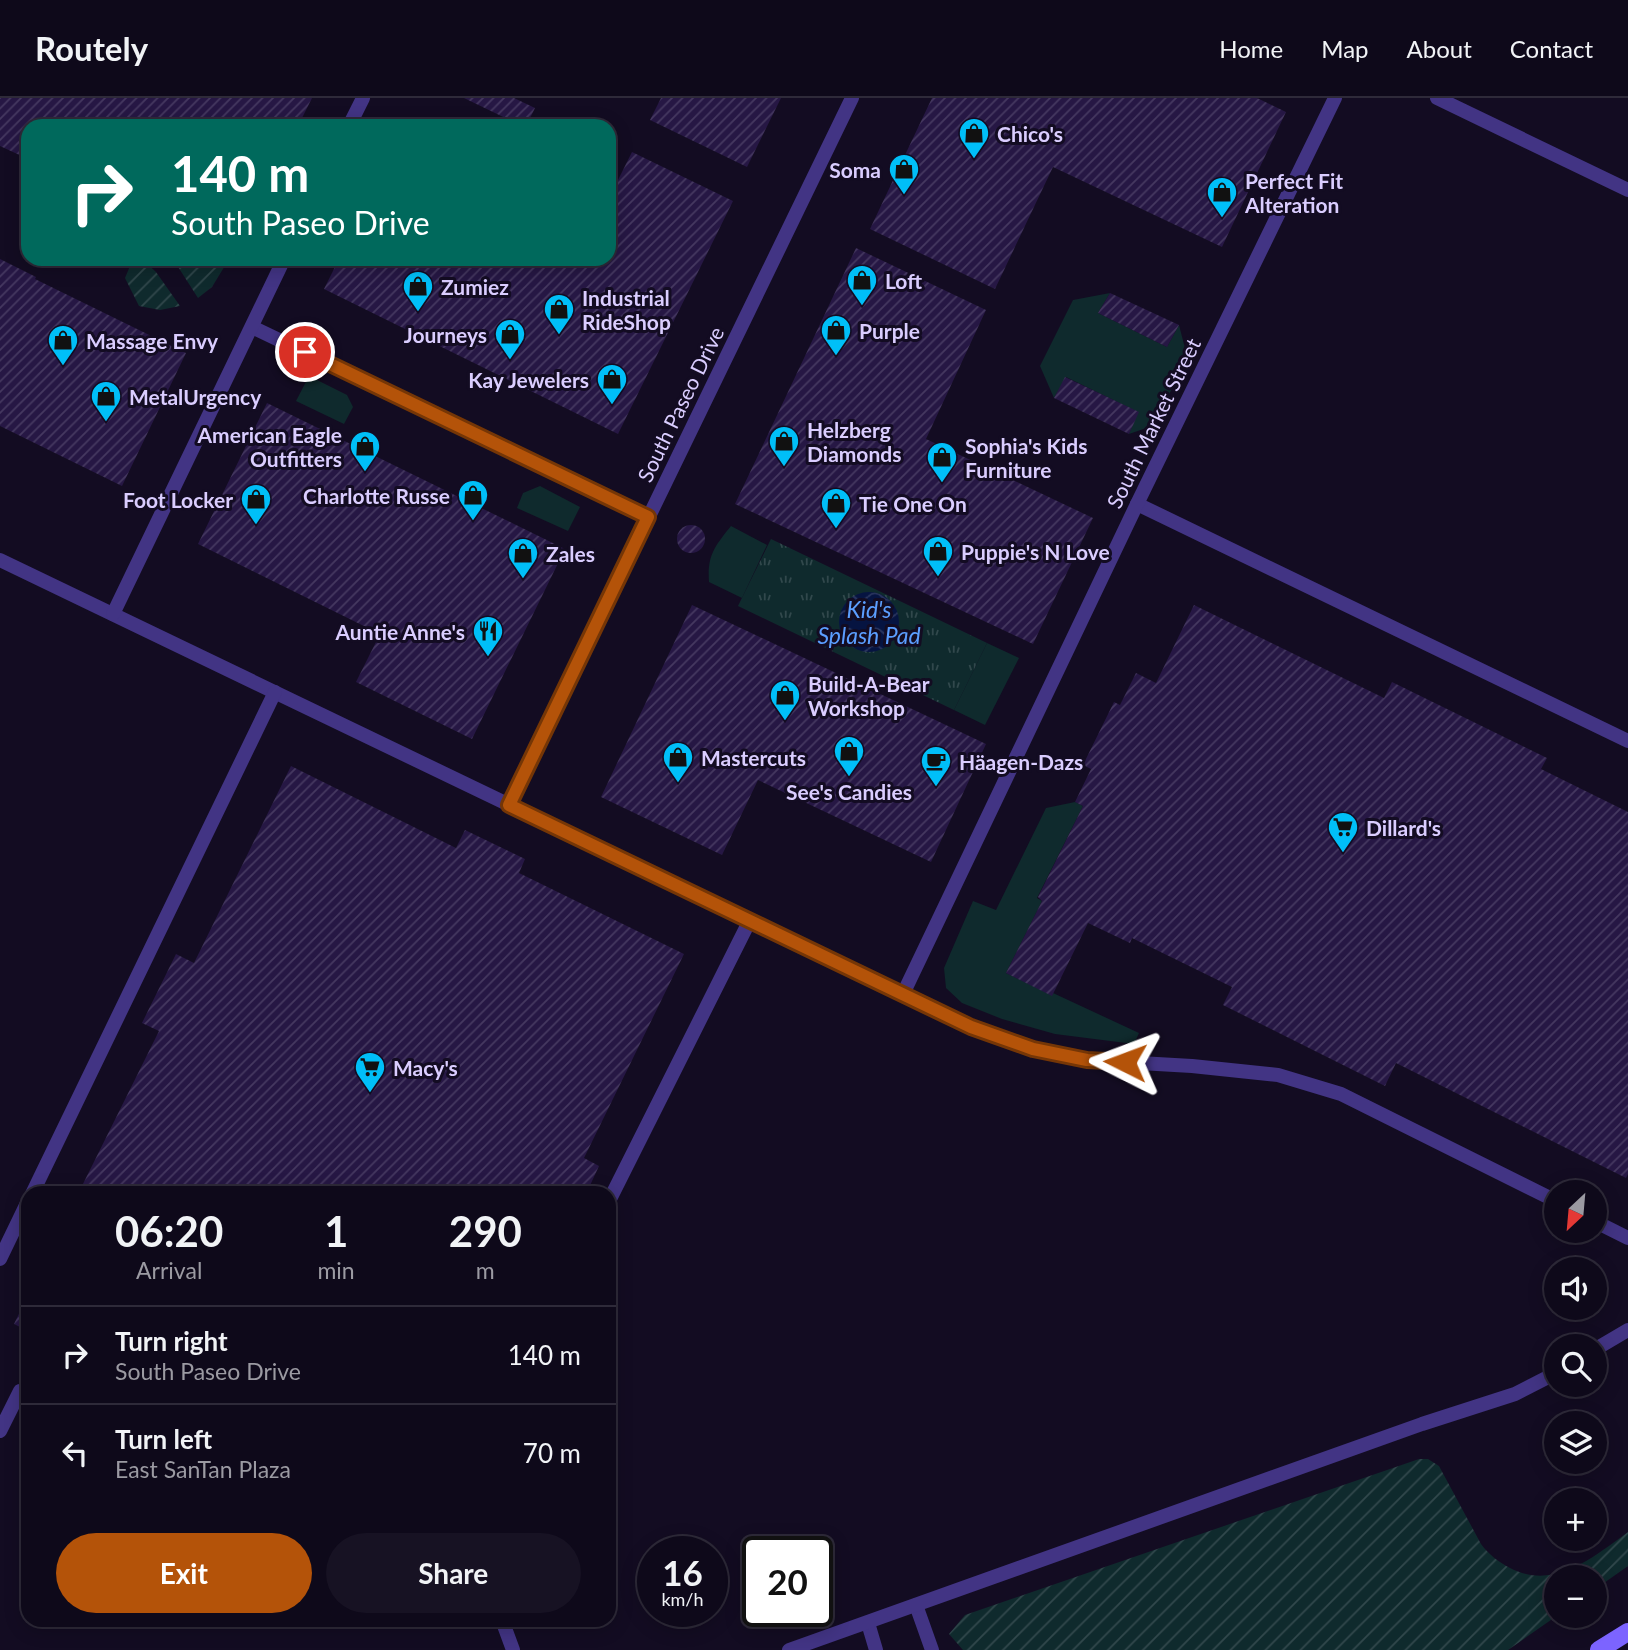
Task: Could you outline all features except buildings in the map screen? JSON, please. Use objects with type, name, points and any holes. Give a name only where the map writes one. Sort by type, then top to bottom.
[{"type":"main road","points":[[1599,1650],[1628,1632]]},
{"type":"lane","points":[[352,119],[363,98]]},
{"type":"lane","name":"South Paseo Drive","points":[[509,805],[852,98]]},
{"type":"lane","name":"South Market Street","points":[[903,994],[1335,98]]},
{"type":"lane","points":[[1437,98],[1628,190]]},
{"type":"lane","points":[[113,614],[281,266]]},
{"type":"lane","points":[[252,327],[648,517]]},
{"type":"lane","points":[[1137,504],[1628,741]]},
{"type":"lane","points":[[0,560],[971,1027],[1033,1049],[1087,1060],[1192,1066],[1278,1075],[1341,1094],[1544,1195]]},
{"type":"lane","points":[[36,1186],[275,692]]},
{"type":"lane","points":[[616,1187],[750,920]]},
{"type":"lane","points":[[0,1259],[21,1216]]},
{"type":"lane","points":[[1607,1228],[1628,1238]]},
{"type":"lane","points":[[1607,1342],[1628,1330]]},
{"type":"lane","points":[[789,1650],[1422,1424],[1515,1394],[1544,1379]]},
{"type":"lane","points":[[0,1432],[20,1391]]},
{"type":"lane","points":[[916,1605],[932,1650]]},
{"type":"lane","points":[[868,1623],[876,1650]]},
{"type":"lane","points":[[505,1627],[513,1650]]},
{"type":"green space","points":[[130,266],[150,266],[180,306],[160,310],[139,306],[125,278]]},
{"type":"green space","points":[[177,266],[225,266],[212,287],[198,298]]},
{"type":"green space","points":[[1110,293],[1098,313],[1167,347],[1179,325],[1187,356],[1155,425],[1129,434],[1138,412],[1066,377],[1054,398],[1040,366],[1073,300]]},
{"type":"green space","points":[[309,376],[347,395],[353,407],[344,424],[296,401]]},
{"type":"green space","points":[[540,486],[580,507],[568,531],[517,508],[523,493]]},
{"type":"green space","points":[[731,526],[767,545],[742,598],[709,582],[709,565],[713,551]]},
{"type":"green space","points":[[771,539],[987,643],[954,710],[738,606]]},
{"type":"green space","points":[[987,643],[1019,658],[985,725],[954,710]]},
{"type":"green space","points":[[1075,802],[1083,806],[1037,898],[1042,901],[1006,973],[1139,1033],[1134,1044],[1055,1034],[1002,1019],[962,1003],[946,988],[944,968],[973,901],[996,910],[1046,808]]},
{"type":"green space","points":[[1419,1459],[1428,1459],[1439,1466],[1487,1552],[1510,1568],[1544,1576],[1544,1625],[1508,1650],[963,1650],[949,1634],[965,1615]]},
{"type":"green space","points":[[1628,1532],[1628,1566],[1607,1581],[1607,1565],[1578,1565],[1601,1551],[1607,1551],[1607,1547]]},
{"type":"water","name":"Kid's Splash Pad","points":[[869,592],[890,601],[899,622],[890,643],[869,652],[848,643],[839,622],[848,601]]},
{"type":"place","name":"Chico's","points":[[974,160]]},
{"type":"place","name":"Soma","points":[[904,196]]},
{"type":"place","name":"Perfect Fit Alteration","points":[[1222,219]]},
{"type":"place","name":"Loft","points":[[862,307]]},
{"type":"place","name":"Zumiez","points":[[418,313]]},
{"type":"place","name":"Industrial RideShop","points":[[559,336]]},
{"type":"place","name":"Purple","points":[[836,357]]},
{"type":"place","name":"Journeys","points":[[510,361]]},
{"type":"place","name":"Massage Envy","points":[[63,367]]},
{"type":"place","name":"Kay Jewelers","points":[[612,406]]},
{"type":"place","name":"MetalUrgency","points":[[106,423]]},
{"type":"place","name":"Helzberg Diamonds","points":[[784,468]]},
{"type":"place","name":"American Eagle Outfitters","points":[[365,473]]},
{"type":"place","name":"Sophia's Kids Furniture","points":[[942,484]]},
{"type":"place","name":"Charlotte Russe","points":[[473,522]]},
{"type":"place","name":"Foot Locker","points":[[256,526]]},
{"type":"place","name":"Tie One On","points":[[836,530]]},
{"type":"place","name":"Puppie's N Love","points":[[938,578]]},
{"type":"place","name":"Zales","points":[[523,580]]},
{"type":"place","name":"Auntie Anne's","points":[[488,658]]},
{"type":"place","name":"Build-A-Bear Workshop","points":[[785,722]]},
{"type":"place","name":"See's Candies","points":[[849,778]]},
{"type":"place","name":"Mastercuts","points":[[678,784]]},
{"type":"place","name":"Häagen-Dazs","points":[[936,788]]},
{"type":"place","name":"Dillard's","points":[[1343,854]]},
{"type":"place","name":"Macy's","points":[[370,1094]]},
{"type":"route","points":[[305,352],[648,517],[509,805],[971,1027],[1033,1049],[1087,1060],[1125,1062]]}]
